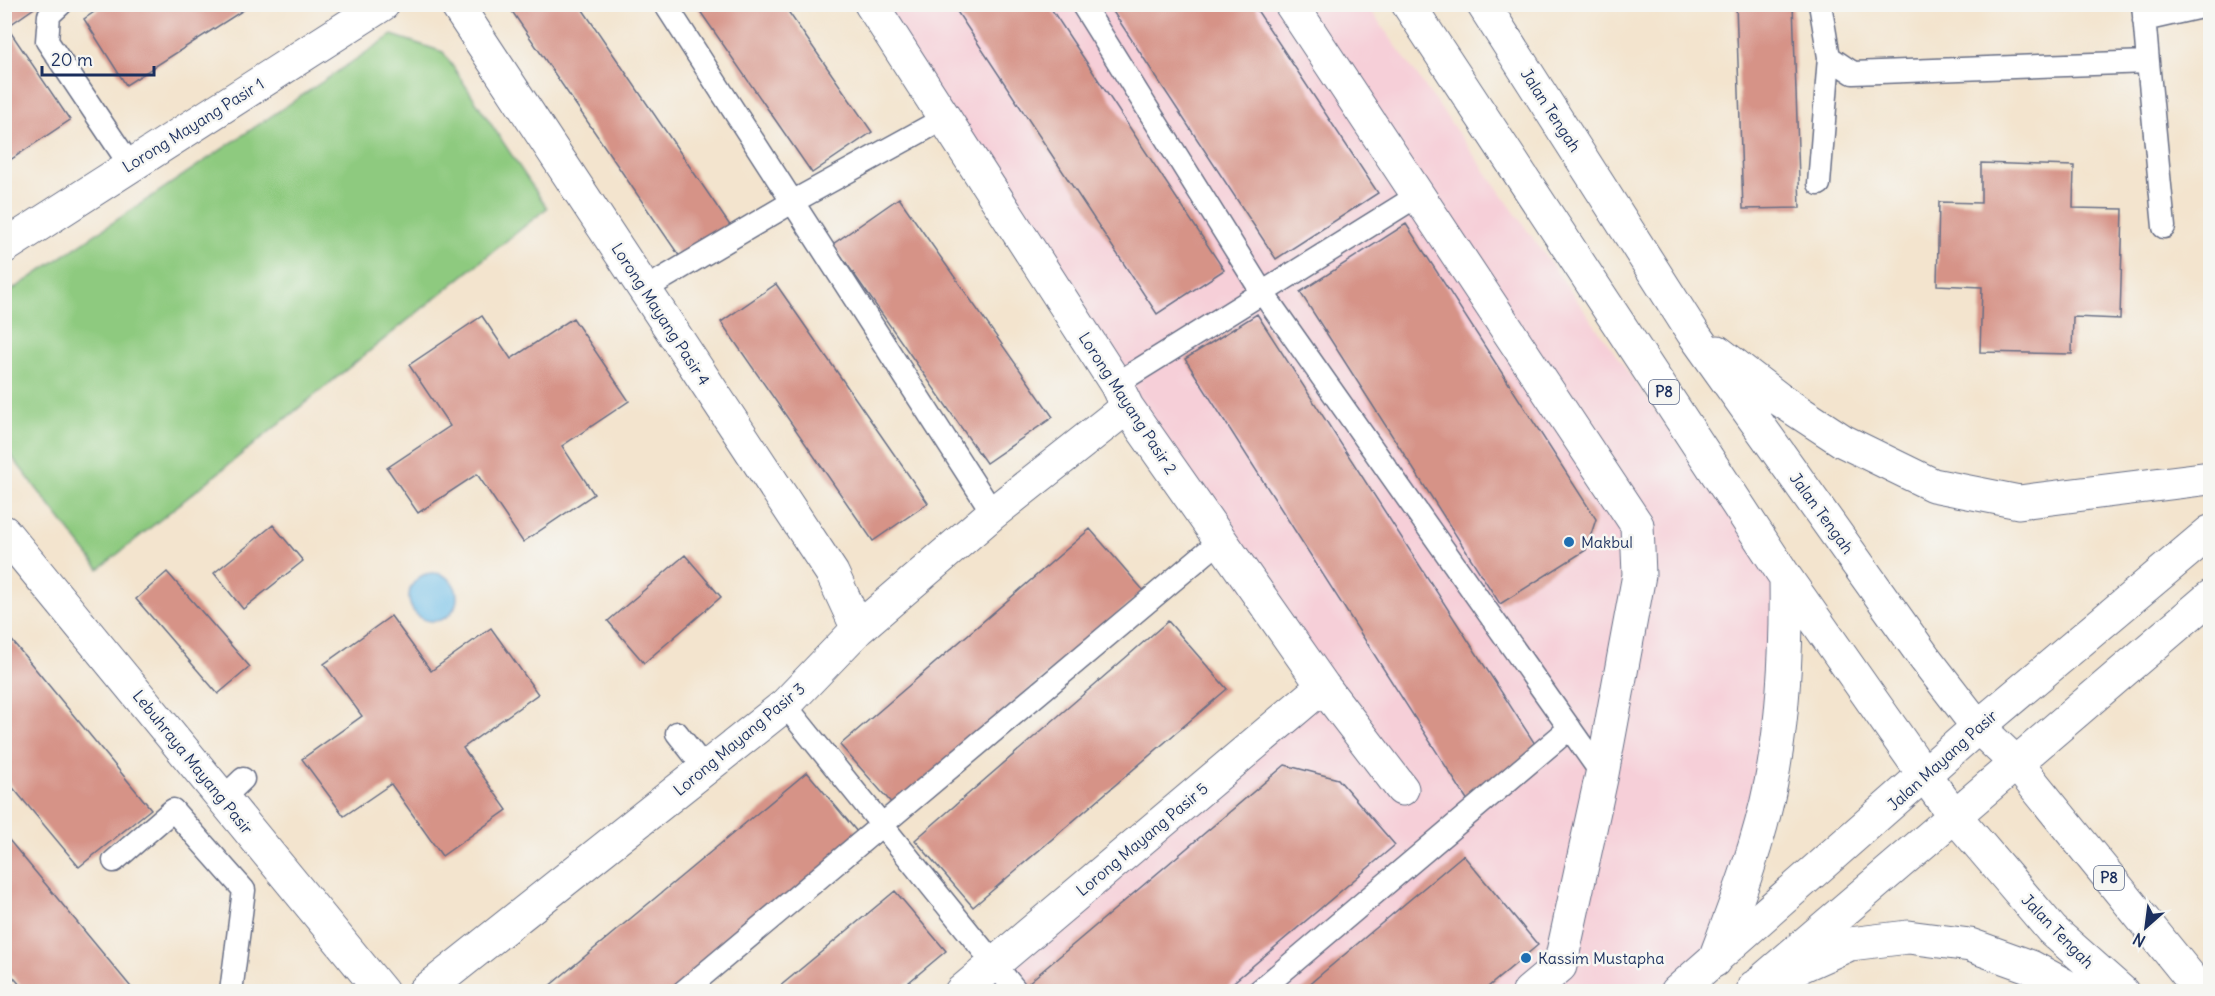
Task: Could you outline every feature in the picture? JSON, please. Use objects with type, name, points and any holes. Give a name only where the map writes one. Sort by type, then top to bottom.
[{"type":"street","name":"Lorong Mayang Pasir 1","points":[[4,247],[383,4]]},
{"type":"street","name":"Lorong Mayang Pasir 4","points":[[456,4],[832,573],[858,629]]},
{"type":"street","name":"Lorong Mayang Pasir 2","points":[[871,4],[1122,395],[1323,686],[1402,789]]},
{"type":"street","points":[[1291,4],[1637,525],[1639,575],[1602,774],[1560,966],[1529,992]]},
{"type":"street","name":"Jalan Tengah","points":[[1408,4],[1786,578],[1925,776],[1954,815],[2052,930],[2122,992]]},
{"type":"street","name":"Jalan Tengah","points":[[1487,6],[1693,333],[1917,647],[1978,727],[2017,764],[2202,992]]},
{"type":"street","points":[[1693,333],[1779,399],[1843,441],[1933,485],[2019,502],[2211,478]]},
{"type":"street","name":"Lorong Mayang Pasir 3","points":[[424,992],[785,705],[858,629],[993,513],[1122,395]]},
{"type":"street","name":"Lebuhraya Mayang Pasir","points":[[4,532],[232,789],[382,992]]},
{"type":"street","name":"Jalan Mayang Pasir","points":[[1677,992],[1978,727],[2211,532]]},
{"type":"street","points":[[1714,961],[1750,865],[1771,783],[1787,645],[1786,578]]},
{"type":"street","points":[[1751,989],[2211,597]]},
{"type":"street","name":"Lorong Mayang Pasir 5","points":[[961,992],[1323,686]]},
{"type":"street","points":[[1751,989],[1850,944],[1908,937],[1970,945],[2031,967],[2077,992]]},
{"type":"lane","points":[[61,4],[49,15],[47,41],[130,165]]},
{"type":"lane","points":[[665,4],[993,513]]},
{"type":"lane","points":[[1082,4],[1262,292],[1602,774]]},
{"type":"lane","points":[[1818,184],[1828,57],[1820,4]]},
{"type":"lane","points":[[2164,227],[2143,12],[2211,5]]},
{"type":"lane","points":[[1828,57],[1853,73],[2148,62]]},
{"type":"lane","points":[[645,290],[794,201],[945,118]]},
{"type":"lane","points":[[1122,395],[1262,292],[1417,196]]},
{"type":"lane","points":[[683,992],[1221,540]]},
{"type":"lane","points":[[785,705],[1017,992]]},
{"type":"lane","points":[[1258,992],[1570,728]]},
{"type":"lane","points":[[677,733],[706,770]]},
{"type":"lane","points":[[114,861],[173,810],[244,890],[231,992]]},
{"type":"shaded area","points":[[860,5],[1367,5],[1801,615],[1699,992],[969,991],[1316,702]]},
{"type":"green space","points":[[392,35],[443,52],[547,208],[99,569],[5,448],[5,295]]},
{"type":"water","points":[[433,573],[450,580],[457,597],[450,614],[433,621],[416,614],[409,597],[416,580]]},
{"type":"building","points":[[4,4],[40,4],[7,27],[70,120],[4,164]]},
{"type":"building","points":[[106,4],[253,4],[126,85],[84,19]]},
{"type":"building","points":[[507,4],[579,4],[731,227],[682,260]]},
{"type":"building","points":[[695,4],[783,4],[872,132],[812,173]]},
{"type":"building","points":[[952,4],[1048,4],[1224,270],[1157,314]]},
{"type":"building","points":[[1108,4],[1253,4],[1378,193],[1276,259]]},
{"type":"building","points":[[1736,4],[1793,4],[1800,208],[1743,209]]},
{"type":"building","points":[[2036,4],[2096,4],[2096,6],[2037,11]]},
{"type":"building","points":[[1981,163],[2074,166],[2073,208],[2123,209],[2120,319],[2073,317],[2072,354],[1980,352],[1982,287],[1937,285],[1939,202],[1981,203]]},
{"type":"building","points":[[899,198],[1053,417],[986,463],[833,244]]},
{"type":"building","points":[[1406,224],[1596,519],[1586,550],[1500,604],[1300,292]]},
{"type":"building","points":[[776,284],[928,503],[873,541],[721,322]]},
{"type":"building","points":[[1257,314],[1537,747],[1470,804],[1185,359]]},
{"type":"building","points":[[482,316],[511,359],[573,318],[629,401],[562,446],[594,494],[523,542],[477,474],[418,513],[387,468],[450,426],[409,365]]},
{"type":"building","points":[[273,525],[303,561],[243,609],[214,573]]},
{"type":"building","points":[[1090,529],[1144,591],[895,807],[840,745]]},
{"type":"building","points":[[685,555],[721,597],[644,663],[608,621]]},
{"type":"building","points":[[167,572],[250,667],[218,694],[136,599]]},
{"type":"building","points":[[391,616],[431,671],[491,628],[538,694],[463,748],[507,810],[442,856],[391,784],[344,816],[302,759],[362,716],[324,664]]},
{"type":"building","points":[[1168,621],[1227,689],[973,907],[915,840]]},
{"type":"building","points":[[4,631],[151,809],[79,867],[4,777]]},
{"type":"building","points":[[1285,765],[1338,779],[1395,845],[1222,992],[1035,992],[1028,983]]},
{"type":"building","points":[[807,772],[863,839],[679,992],[542,992]]},
{"type":"building","points":[[4,834],[135,992],[26,992],[4,966]]},
{"type":"building","points":[[1463,855],[1538,945],[1482,992],[1300,992]]},
{"type":"building","points":[[895,891],[946,951],[897,992],[773,992]]},
{"type":"place","name":"Makbul","points":[[1569,542]]},
{"type":"place","name":"Kassim Mustapha","points":[[1526,958]]}]
